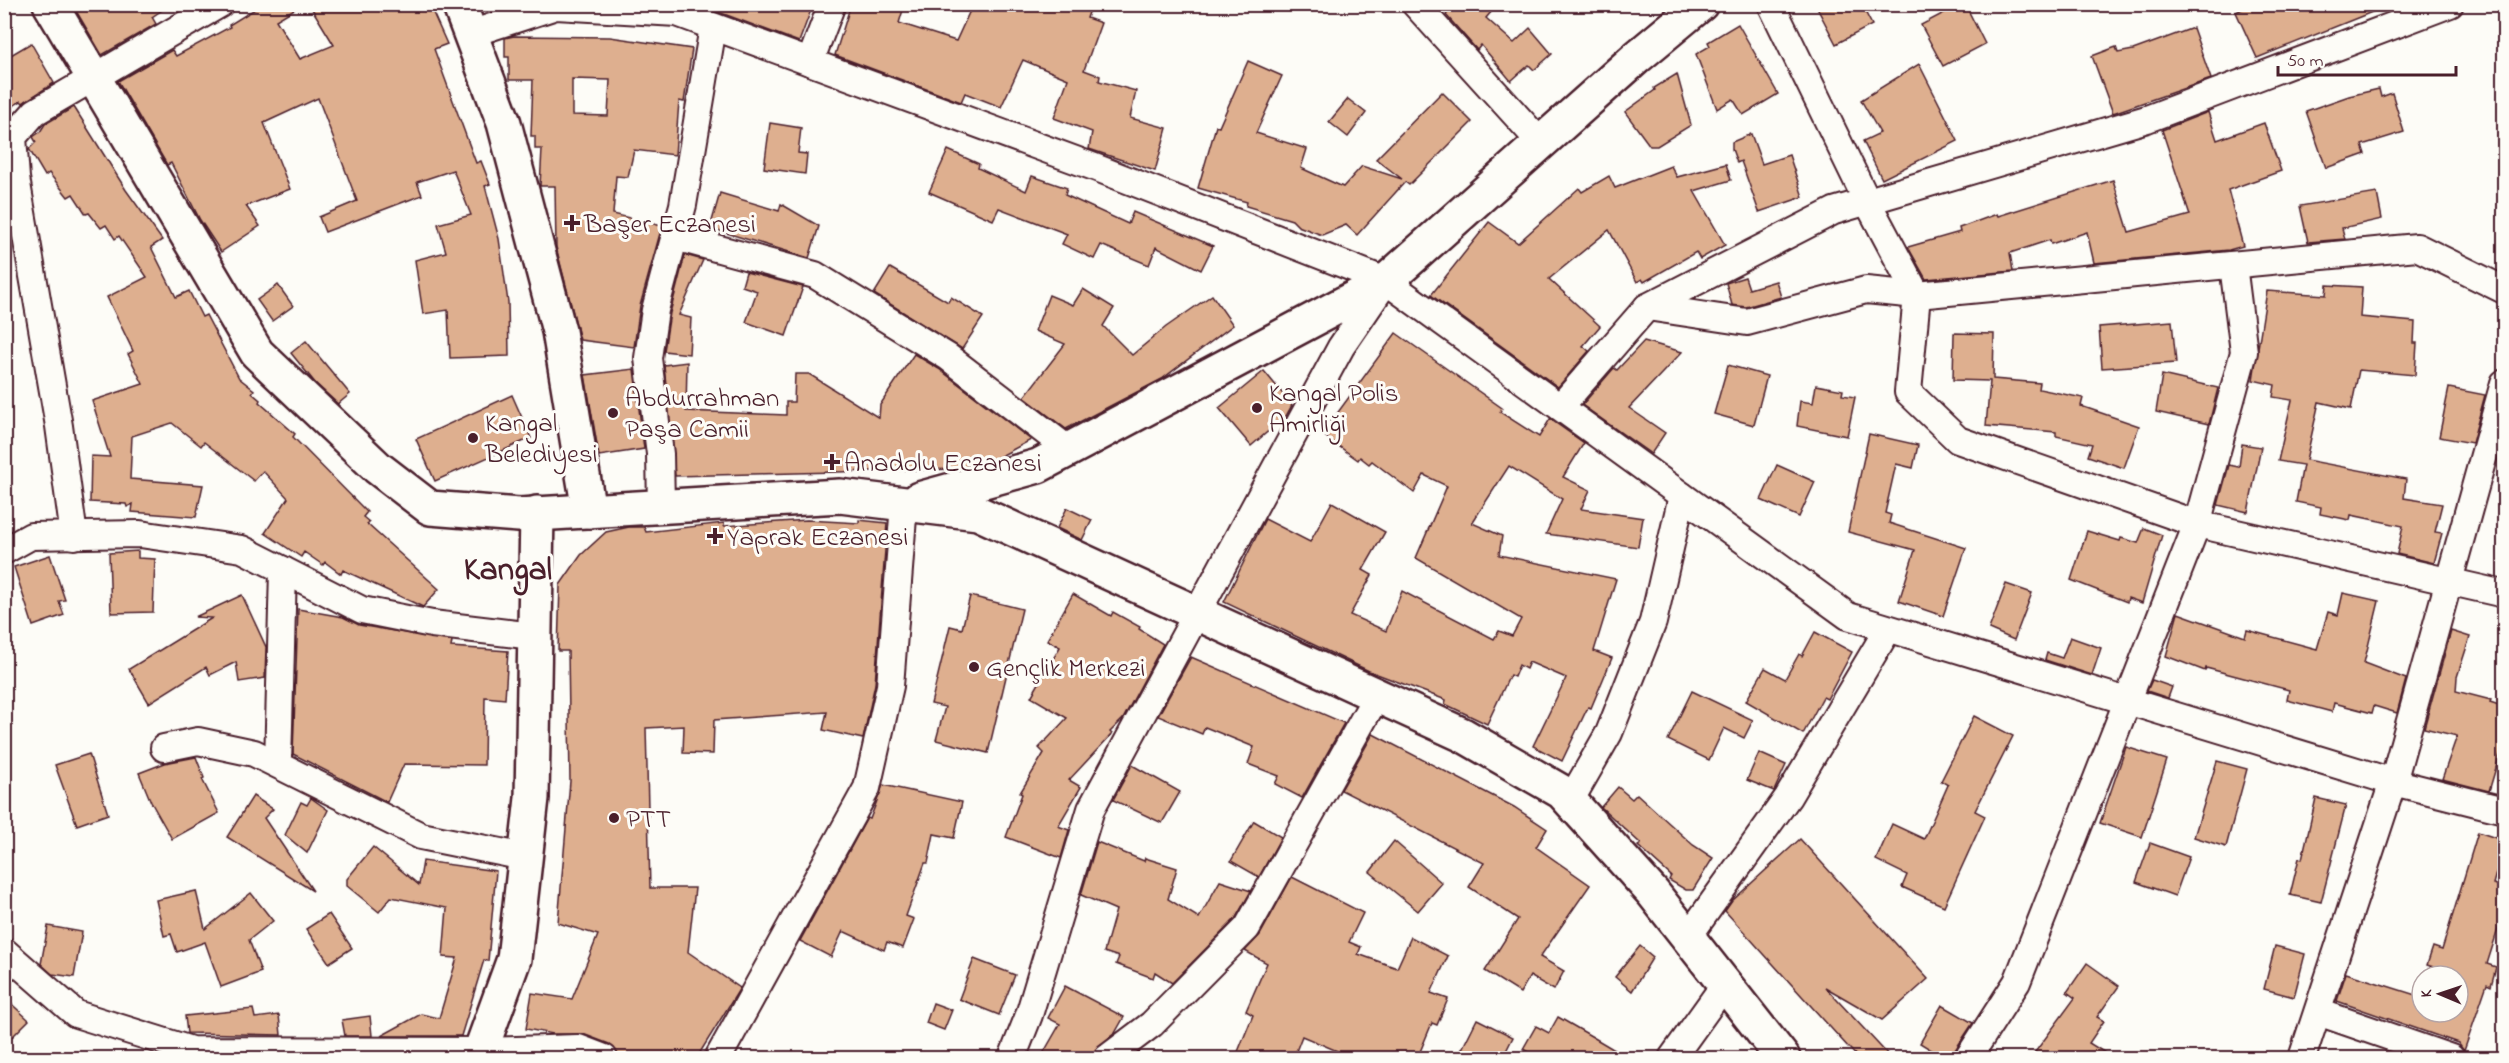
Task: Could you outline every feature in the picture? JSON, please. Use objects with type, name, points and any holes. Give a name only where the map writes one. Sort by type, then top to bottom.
[{"type":"street","points":[[50,4],[257,353],[378,468],[430,508],[537,513],[840,496],[978,513],[1463,735],[1562,792],[1653,894],[1784,1059]]},
{"type":"street","points":[[74,536],[59,426],[16,178],[13,137],[35,112],[220,4]]},
{"type":"street","points":[[810,63],[832,4]]},
{"type":"street","points":[[1415,4],[1541,143]]},
{"type":"street","points":[[904,504],[1038,466],[1386,281],[1701,4]]},
{"type":"street","points":[[1771,4],[1867,201],[1917,295],[1908,392],[1958,440],[2197,524],[2505,594]]},
{"type":"street","points":[[1560,407],[1647,307],[1834,211],[2147,119],[2450,4]]},
{"type":"street","points":[[589,510],[559,331],[504,123],[464,19],[556,6],[677,13],[1097,168],[1386,281],[1848,616],[2393,782],[2505,810]]},
{"type":"street","points":[[661,506],[660,454],[648,358],[655,310],[683,205],[713,27]]},
{"type":"street","points":[[675,237],[815,275],[948,357],[1069,450]]},
{"type":"street","points":[[1647,307],[1747,321],[1866,290],[1917,295],[2417,247],[2505,290]]},
{"type":"street","points":[[1968,1059],[2017,982],[2197,524],[2244,352],[2233,266]]},
{"type":"street","points":[[1012,1059],[1029,1015],[1091,809],[1199,614],[1341,347],[1386,281]]},
{"type":"street","points":[[2302,1059],[2393,782],[2505,383]]},
{"type":"street","points":[[1570,801],[1609,732],[1653,622],[1682,496]]},
{"type":"street","points":[[717,1059],[867,788],[890,686],[904,504]]},
{"type":"street","points":[[480,1055],[514,959],[532,798],[533,636],[537,513]]},
{"type":"street","points":[[4,551],[31,536],[140,534],[242,549],[362,610],[432,624],[533,636]]},
{"type":"street","points":[[278,764],[283,570]]},
{"type":"street","points":[[1688,938],[1788,797],[1888,629]]},
{"type":"street","points":[[1107,1059],[1152,1024],[1247,928],[1377,695]]},
{"type":"street","points":[[164,748],[198,741],[254,753],[421,836],[525,857]]},
{"type":"street","points":[[4,951],[76,1014],[190,1050],[480,1055],[578,1048],[604,1059]]},
{"type":"street","points":[[1672,1059],[1725,984]]},
{"type":"street","points":[[2318,1012],[2451,1059]]},
{"type":"building","points":[[72,4],[171,4],[152,17],[156,24],[102,55]]},
{"type":"building","points":[[263,4],[303,4],[276,20],[300,59],[334,45],[309,4],[429,4],[447,44],[434,49],[476,163],[481,161],[490,184],[485,186],[499,239],[508,302],[509,356],[450,358],[448,310],[423,314],[415,260],[446,252],[438,224],[471,215],[453,170],[417,182],[422,195],[325,232],[319,217],[357,201],[318,98],[264,123],[290,189],[246,206],[260,226],[221,252],[200,220],[171,163],[167,165],[118,81],[172,50],[176,56],[230,27],[229,25]]},
{"type":"building","points":[[697,4],[796,4],[811,10],[799,42]]},
{"type":"building","points":[[851,4],[886,4],[903,10],[899,23],[956,41],[973,4],[1092,4],[1087,18],[1101,23],[1084,70],[1100,76],[1099,81],[1136,91],[1130,118],[1167,128],[1155,171],[1089,149],[1092,132],[1054,118],[1068,79],[1023,60],[1001,107],[965,93],[961,102],[835,55]]},
{"type":"building","points":[[1455,4],[1498,4],[1486,18],[1514,43],[1530,28],[1552,54],[1534,70],[1529,65],[1511,81],[1481,45],[1477,50],[1446,15]]},
{"type":"building","points":[[1815,4],[1861,4],[1872,25],[1836,44]]},
{"type":"building","points":[[1965,4],[1985,44],[1943,66],[1921,25]]},
{"type":"building","points":[[2252,4],[2386,4],[2387,6],[2257,58],[2236,12]]},
{"type":"building","points":[[1738,24],[1778,94],[1743,115],[1733,99],[1717,109],[1696,54],[1710,46],[1708,42]]},
{"type":"building","points":[[2193,28],[2211,79],[2113,113],[2092,56],[2116,47],[2118,53],[2133,50]]},
{"type":"building","points":[[514,36],[610,37],[692,49],[684,102],[679,101],[675,155],[634,150],[628,177],[616,176],[613,214],[662,226],[640,306],[634,347],[580,340],[556,247],[555,186],[540,186],[542,149],[535,149],[535,136],[531,136],[533,80],[509,80],[509,57],[505,57],[505,38]],"holes":[[[572,79],[610,80],[608,116],[572,115]]]},
{"type":"building","points":[[31,43],[54,83],[23,103],[21,101],[13,106],[4,91],[4,59]]},
{"type":"building","points":[[1248,61],[1282,76],[1256,133],[1307,149],[1301,168],[1343,187],[1362,166],[1402,179],[1376,159],[1442,92],[1472,122],[1409,185],[1405,182],[1357,235],[1346,225],[1322,235],[1298,226],[1292,220],[1246,206],[1247,202],[1198,188],[1216,126],[1219,127]]},
{"type":"building","points":[[1919,64],[1958,141],[1882,179],[1863,141],[1880,133],[1861,100]]},
{"type":"building","points":[[1677,74],[1691,125],[1657,146],[1650,146],[1625,112],[1655,90],[1654,88]]},
{"type":"building","points":[[2379,89],[2381,97],[2392,93],[2404,132],[2362,145],[2365,154],[2326,168],[2306,111],[2349,96]]},
{"type":"building","points":[[1348,99],[1366,113],[1348,137],[1329,122]]},
{"type":"building","points":[[74,107],[126,190],[162,240],[151,247],[176,297],[189,291],[202,317],[206,315],[239,378],[254,390],[252,393],[260,400],[259,402],[295,434],[293,437],[367,512],[363,517],[369,522],[367,524],[439,589],[423,607],[343,570],[341,574],[325,562],[323,565],[304,552],[301,557],[265,533],[288,498],[263,471],[254,481],[204,442],[201,446],[172,423],[132,436],[130,479],[203,485],[196,517],[132,512],[133,504],[127,507],[126,504],[90,502],[91,456],[110,457],[92,401],[143,384],[128,354],[133,351],[107,297],[147,277],[119,236],[115,239],[106,225],[101,228],[89,213],[86,214],[73,194],[68,197],[49,173],[45,176],[29,149],[36,142],[33,137],[45,124]]},
{"type":"building","points":[[2208,112],[2217,140],[2264,123],[2281,171],[2228,190],[2243,246],[2229,250],[2094,263],[2087,232],[2051,244],[2050,240],[2010,253],[2013,271],[1926,279],[1908,247],[1960,232],[1959,228],[1997,214],[1998,216],[2113,180],[2129,232],[2190,215],[2162,130]]},
{"type":"building","points":[[770,123],[801,128],[798,153],[807,154],[805,174],[764,168]]},
{"type":"building","points":[[1751,134],[1762,164],[1789,155],[1803,197],[1759,212],[1741,161],[1737,163],[1732,149],[1732,142]]},
{"type":"building","points":[[948,150],[979,164],[978,168],[1026,191],[1032,176],[1067,188],[1065,195],[1128,224],[1133,212],[1213,246],[1201,270],[1156,247],[1149,265],[1101,245],[1094,259],[1062,244],[1067,234],[999,208],[993,220],[929,192]]},
{"type":"building","points":[[1726,164],[1731,180],[1694,191],[1725,245],[1700,259],[1696,252],[1644,282],[1642,279],[1637,282],[1609,230],[1549,279],[1600,326],[1583,346],[1589,351],[1558,387],[1431,295],[1489,222],[1518,243],[1579,188],[1582,192],[1609,176],[1615,188],[1671,166],[1677,177]]},
{"type":"building","points":[[720,193],[779,211],[781,204],[819,226],[809,258],[710,228]]},
{"type":"building","points":[[2377,193],[2382,219],[2342,228],[2345,239],[2308,242],[2300,206]]},
{"type":"building","points":[[685,255],[703,260],[679,315],[691,318],[689,354],[664,351],[670,313]]},
{"type":"building","points":[[890,268],[948,302],[951,297],[983,317],[962,349],[874,294]]},
{"type":"building","points":[[746,272],[803,287],[786,336],[746,322],[757,291],[742,286]]},
{"type":"building","points":[[1745,277],[1749,289],[1776,281],[1781,297],[1746,307],[1732,305],[1726,283]]},
{"type":"building","points":[[278,285],[293,306],[272,321],[257,300]]},
{"type":"building","points":[[2327,285],[2362,287],[2360,317],[2415,322],[2414,343],[2417,343],[2415,375],[2359,370],[2351,409],[2319,402],[2306,460],[2406,479],[2404,498],[2442,504],[2435,532],[2442,533],[2434,563],[2397,554],[2403,526],[2351,515],[2350,520],[2320,514],[2321,507],[2296,502],[2303,465],[2278,461],[2292,400],[2273,397],[2275,385],[2253,380],[2267,291],[2326,295]]},
{"type":"building","points":[[1083,289],[1114,308],[1103,326],[1132,355],[1166,327],[1212,295],[1233,325],[1162,379],[1066,429],[1024,397],[1065,344],[1035,331],[1049,295],[1073,305]]},
{"type":"building","points":[[2172,321],[2176,363],[2102,368],[2099,327]]},
{"type":"building","points":[[1396,333],[1502,408],[1500,412],[1539,437],[1550,419],[1584,443],[1563,477],[1590,490],[1581,509],[1643,518],[1638,547],[1546,534],[1562,499],[1509,466],[1472,523],[1502,536],[1499,555],[1616,579],[1594,651],[1612,658],[1591,708],[1588,707],[1562,761],[1533,746],[1566,678],[1529,662],[1526,669],[1519,665],[1514,677],[1510,675],[1487,724],[1445,704],[1446,700],[1369,671],[1224,602],[1265,519],[1310,542],[1332,502],[1385,532],[1363,570],[1372,575],[1350,615],[1386,631],[1402,591],[1494,639],[1499,631],[1512,636],[1521,619],[1416,558],[1447,486],[1424,475],[1414,493],[1372,461],[1369,464],[1360,457],[1358,460],[1322,434]]},
{"type":"building","points":[[1954,333],[1994,334],[1993,379],[2040,383],[2039,389],[2083,398],[2081,406],[2139,426],[2124,468],[2088,456],[2092,444],[2056,436],[2056,432],[1986,426],[1990,381],[1953,380]]},
{"type":"building","points":[[306,341],[350,394],[338,404],[316,384],[291,353]]},
{"type":"building","points":[[1644,341],[1682,352],[1629,408],[1665,433],[1651,454],[1582,405],[1614,368],[1617,370]]},
{"type":"building","points":[[914,354],[939,369],[1031,440],[999,457],[957,469],[675,476],[664,365],[687,362],[686,411],[786,415],[786,402],[794,402],[795,374],[809,374],[879,418],[880,405]]},
{"type":"building","points":[[1728,365],[1767,376],[1754,425],[1714,414]]},
{"type":"building","name":"Abdurrahman Paşa Camii","points":[[634,369],[644,449],[599,456],[585,375]]},
{"type":"building","name":"Kangal Polis Amirliği","points":[[1264,371],[1292,405],[1286,416],[1251,446],[1219,408]]},
{"type":"building","points":[[2162,375],[2218,388],[2209,424],[2156,412]]},
{"type":"building","points":[[1816,385],[1843,390],[1842,395],[1855,397],[1847,436],[1797,426],[1800,401],[1813,403]]},
{"type":"building","points":[[2449,388],[2485,395],[2472,443],[2439,437]]},
{"type":"building","name":"Kangal Belediyesi","points":[[512,395],[531,438],[435,481],[416,439]]},
{"type":"building","points":[[1869,434],[1918,445],[1913,468],[1896,464],[1885,513],[1891,515],[1889,523],[1966,548],[1943,616],[1899,601],[1915,550],[1848,532]]},
{"type":"building","points":[[2242,444],[2261,447],[2248,512],[2218,505],[2229,465],[2239,467]]},
{"type":"building","points":[[1777,465],[1815,482],[1799,517],[1761,500]]},
{"type":"building","points":[[1067,508],[1092,520],[1082,540],[1057,528]]},
{"type":"building","points":[[807,520],[859,523],[859,520],[887,523],[875,684],[863,739],[823,730],[827,712],[714,720],[713,754],[683,753],[684,726],[646,728],[650,888],[695,888],[688,952],[740,988],[696,1059],[628,1059],[618,1054],[609,1044],[583,1034],[553,1034],[526,1029],[532,993],[572,999],[598,935],[558,923],[570,781],[568,651],[558,651],[560,585],[581,555],[606,532],[629,527],[644,527],[646,532],[724,523],[724,526]]},
{"type":"building","points":[[2144,528],[2162,535],[2142,603],[2128,598],[2127,602],[2071,580],[2087,531],[2120,541],[2121,538],[2138,543]]},
{"type":"building","points":[[138,551],[138,558],[155,559],[153,612],[111,613],[109,553]]},
{"type":"building","points":[[50,555],[65,600],[59,601],[64,615],[33,626],[14,567]]},
{"type":"building","points":[[2006,584],[2032,593],[2014,640],[1989,629]]},
{"type":"building","points":[[2343,593],[2379,601],[2364,663],[2406,679],[2397,713],[2374,706],[2372,713],[2334,703],[2332,712],[2287,700],[2289,690],[2206,668],[2205,671],[2166,656],[2178,613],[2245,637],[2247,630],[2317,649],[2328,612],[2338,615]]},
{"type":"building","points":[[1073,594],[1111,616],[1113,612],[1140,627],[1139,629],[1163,644],[1123,719],[1069,780],[1081,787],[1058,826],[1069,830],[1061,858],[1006,837],[1022,794],[1020,793],[1044,753],[1039,748],[1067,718],[1031,697],[1060,647],[1047,640]]},
{"type":"building","points":[[242,595],[266,647],[265,678],[239,682],[236,662],[210,675],[206,667],[149,703],[129,669],[212,618],[195,617]]},
{"type":"building","name":"Gençlik Merkezi","points":[[970,596],[1022,609],[988,753],[936,740],[945,707],[931,704],[950,626],[962,629]]},
{"type":"building","points":[[298,609],[343,617],[359,625],[452,641],[451,647],[508,651],[505,699],[485,697],[484,765],[404,764],[387,802],[293,754]]},
{"type":"building","points":[[2451,631],[2470,637],[2457,677],[2456,691],[2491,700],[2490,702],[2505,707],[2505,752],[2501,751],[2489,791],[2442,779],[2457,736],[2424,728]]},
{"type":"building","points":[[1815,632],[1852,652],[1827,699],[1823,697],[1803,734],[1746,701],[1765,668],[1785,679],[1799,654],[1802,656]]},
{"type":"building","points":[[2070,637],[2101,648],[2092,675],[2045,660],[2047,653],[2062,658]]},
{"type":"building","points":[[1191,657],[1344,723],[1302,798],[1275,784],[1279,776],[1248,764],[1254,747],[1205,727],[1202,734],[1158,716]]},
{"type":"building","points":[[2152,680],[2172,687],[2168,698],[2147,691]]},
{"type":"building","points":[[1692,691],[1753,720],[1744,738],[1724,728],[1709,760],[1668,740]]},
{"type":"building","points":[[1974,716],[2013,736],[1975,811],[1985,816],[1944,906],[1902,887],[1907,875],[1876,860],[1892,824],[1924,839],[1948,785],[1941,781]]},
{"type":"building","points":[[1373,734],[1514,807],[1547,829],[1536,847],[1590,885],[1540,957],[1564,971],[1554,990],[1530,976],[1520,993],[1485,971],[1518,919],[1469,887],[1484,863],[1341,790]]},
{"type":"building","points":[[2126,747],[2167,760],[2142,837],[2100,823]]},
{"type":"building","points":[[1759,753],[1786,765],[1774,791],[1747,780]]},
{"type":"building","points":[[89,754],[108,814],[77,825],[55,765]]},
{"type":"building","points":[[196,757],[204,778],[202,779],[219,813],[172,839],[151,802],[139,773],[165,763]]},
{"type":"building","points":[[2217,761],[2247,769],[2226,847],[2194,837]]},
{"type":"building","points":[[1132,765],[1180,792],[1162,823],[1113,800]]},
{"type":"building","points":[[883,785],[962,802],[954,838],[934,834],[928,863],[925,863],[906,916],[914,919],[903,948],[887,942],[884,950],[843,931],[831,957],[800,941],[867,818],[870,819]]},
{"type":"building","points":[[1618,787],[1632,799],[1637,794],[1693,845],[1713,858],[1693,890],[1686,890],[1669,880],[1671,876],[1638,846],[1641,844],[1601,807]]},
{"type":"building","points":[[253,796],[273,809],[264,818],[313,891],[227,837]]},
{"type":"building","points":[[311,798],[328,810],[307,853],[285,835],[301,802],[307,805]]},
{"type":"building","points":[[2316,798],[2346,805],[2321,902],[2290,895],[2299,858],[2302,859]]},
{"type":"building","points":[[1254,821],[1281,837],[1259,877],[1231,861]]},
{"type":"building","points":[[2478,832],[2505,841],[2493,884],[2505,887],[2505,907],[2487,964],[2496,967],[2491,986],[2487,984],[2464,1051],[2458,1043],[2337,1001],[2346,973],[2410,993],[2410,1024],[2470,1024],[2470,964],[2427,964],[2433,947],[2442,950]]},
{"type":"building","points":[[1800,839],[1928,979],[1882,1020],[1825,987],[1892,1059],[1859,1059],[1725,911],[1732,901]]},
{"type":"building","points":[[1394,841],[1442,883],[1418,911],[1370,872]]},
{"type":"building","points":[[1097,842],[1144,861],[1145,858],[1177,868],[1168,899],[1199,918],[1220,881],[1251,891],[1235,919],[1172,983],[1155,972],[1153,978],[1116,964],[1119,957],[1104,952],[1116,910],[1081,895]]},
{"type":"building","points":[[2150,843],[2189,857],[2175,896],[2136,882]]},
{"type":"building","points":[[373,847],[419,885],[423,861],[496,871],[488,961],[484,960],[461,1036],[381,1036],[421,1014],[439,1018],[457,958],[443,957],[447,908],[391,897],[379,912],[347,886],[347,879]]},
{"type":"building","points":[[1292,877],[1363,913],[1349,942],[1361,947],[1358,954],[1397,968],[1411,937],[1448,956],[1431,993],[1448,999],[1437,1025],[1432,1023],[1417,1059],[1356,1059],[1302,1036],[1293,1059],[1235,1059],[1253,1015],[1246,1011],[1267,963],[1245,951],[1260,935]]},
{"type":"building","points":[[196,891],[205,929],[251,893],[273,921],[249,940],[261,972],[221,987],[205,942],[177,952],[171,934],[164,936],[156,900]]},
{"type":"building","points":[[329,914],[352,948],[329,963],[306,929]]},
{"type":"building","points":[[48,926],[82,932],[74,977],[52,974],[41,964]]},
{"type":"building","points":[[1640,946],[1653,957],[1632,991],[1615,977]]},
{"type":"building","points":[[2275,946],[2305,954],[2294,997],[2264,989]]},
{"type":"building","points":[[974,959],[1015,975],[999,1015],[959,999]]},
{"type":"building","points":[[2087,963],[2119,986],[2097,1017],[2104,1021],[2089,1043],[2115,1059],[2030,1059],[2075,998],[2067,992]]},
{"type":"building","points":[[1065,986],[1124,1017],[1115,1033],[1098,1046],[1092,1059],[1040,1059],[1060,1024],[1048,1018]]},
{"type":"building","points":[[4,997],[29,1020],[4,1045]]},
{"type":"building","points":[[933,1003],[952,1010],[944,1030],[926,1023]]},
{"type":"building","points":[[1942,1005],[1973,1023],[1955,1050],[1953,1059],[1946,1059],[1920,1043]]},
{"type":"building","points":[[253,1009],[255,1018],[279,1015],[281,1035],[187,1033],[185,1016]]},
{"type":"building","points":[[370,1016],[372,1036],[345,1036],[342,1020]]},
{"type":"building","points":[[1558,1017],[1630,1059],[1540,1059],[1523,1049],[1536,1026],[1549,1033]]},
{"type":"building","points":[[1477,1019],[1513,1037],[1502,1059],[1457,1059]]},
{"type":"place","name":"Başer Eczanesi","points":[[572,223]]},
{"type":"place","name":"Kangal Polis Amirliği","points":[[1257,408]]},
{"type":"place","name":"Abdurrahman Paşa Camii","points":[[613,413]]},
{"type":"place","name":"Kangal Belediyesi","points":[[473,438]]},
{"type":"place","name":"Anadolu Eczanesi","points":[[832,462]]},
{"type":"place","name":"Yaprak Eczanesi","points":[[715,536]]},
{"type":"place","name":"Gençlik Merkezi","points":[[974,667]]},
{"type":"place","name":"PTT","points":[[614,818]]},
{"type":"district","name":"Kangal","points":[[508,567]]}]
